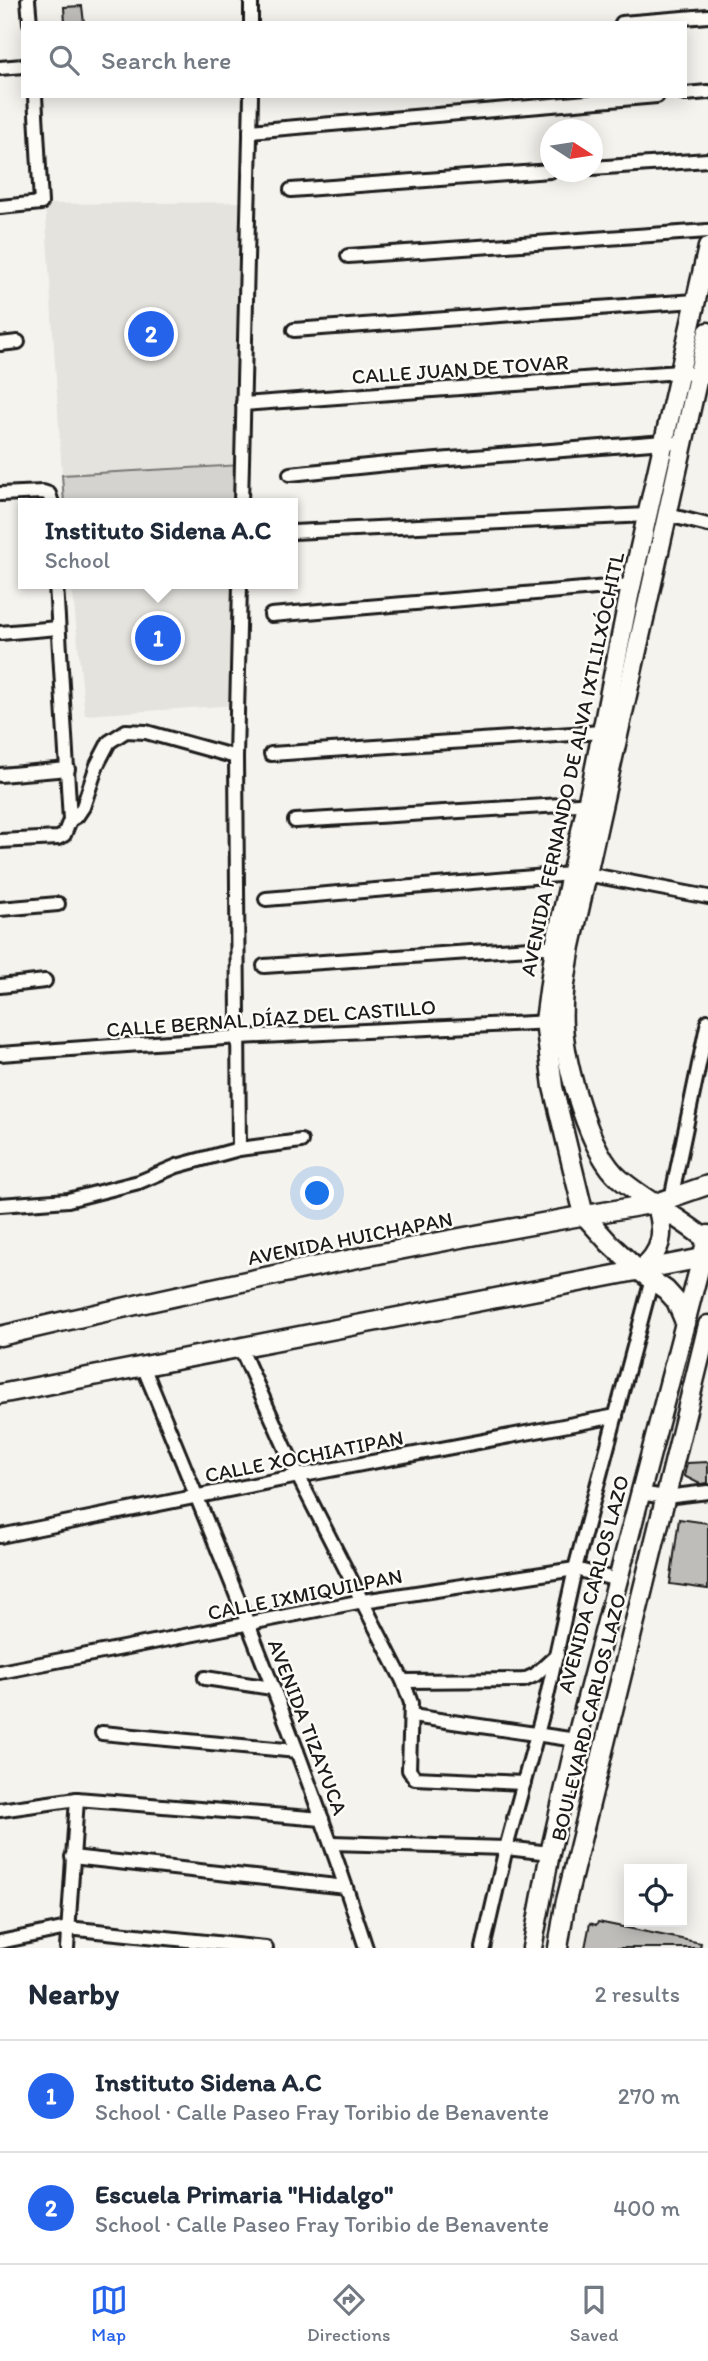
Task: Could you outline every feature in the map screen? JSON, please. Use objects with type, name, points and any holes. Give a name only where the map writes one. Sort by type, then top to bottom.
[{"type":"street","points":[[28,0],[30,21]]},
{"type":"street","points":[[251,0],[251,21]]},
{"type":"street","points":[[647,21],[708,16]]},
{"type":"street","points":[[0,68],[21,66]]},
{"type":"street","points":[[687,94],[708,93]]},
{"type":"street","points":[[0,207],[41,203],[35,98]]},
{"type":"street","points":[[241,498],[251,98]]},
{"type":"street","points":[[250,131],[634,98]]},
{"type":"street","points":[[603,167],[708,160]]},
{"type":"street","points":[[291,191],[540,173]]},
{"type":"street","points":[[348,256],[708,231]]},
{"type":"street","name":"AVENIDA FERNANDO DE ALVA IXTLILXÓCHITL","points":[[596,803],[602,732],[631,585],[708,247]]},
{"type":"street","points":[[294,330],[695,301]]},
{"type":"street","name":"AVENIDA FERNANDO DE ALVA IXTLILXÓCHITL","points":[[685,1322],[676,1301],[652,1272],[609,1243],[584,1215],[553,1087],[554,1023],[563,946],[579,874],[703,376],[708,332]]},
{"type":"street","points":[[0,344],[18,342]]},
{"type":"street","name":"CALLE JUAN DE TOVAR","points":[[243,404],[679,372],[703,376]]},
{"type":"street","points":[[290,474],[401,462],[664,442],[684,444]]},
{"type":"street","points":[[0,494],[38,492],[49,494],[50,498]]},
{"type":"street","points":[[298,532],[647,515]]},
{"type":"street","points":[[668,515],[708,525]]},
{"type":"street","points":[[271,615],[631,585]]},
{"type":"street","points":[[0,841],[58,838],[64,835],[70,820],[56,589]]},
{"type":"street","points":[[239,1149],[236,757],[240,589]]},
{"type":"street","points":[[0,633],[58,628]]},
{"type":"street","points":[[70,820],[78,816],[83,807],[97,765],[109,741],[126,731],[146,732],[236,757]]},
{"type":"street","points":[[271,754],[602,732]]},
{"type":"street","points":[[0,775],[68,769]]},
{"type":"street","points":[[295,821],[596,803]]},
{"type":"street","points":[[267,899],[579,874],[708,897]]},
{"type":"street","points":[[0,909],[58,904]]},
{"type":"street","points":[[264,966],[563,946]]},
{"type":"street","points":[[0,986],[45,981]]},
{"type":"street","points":[[483,1948],[506,1847],[537,1735],[652,1272],[648,1264],[662,1238],[663,1223],[708,1021]]},
{"type":"street","name":"AVENIDA FERNANDO DE ALVA IXTLILXÓCHITL","points":[[554,1023],[587,1127],[600,1154],[621,1180],[669,1199],[704,1249]]},
{"type":"street","name":"CALLE BERNAL DÍAZ DEL CASTILLO","points":[[0,1054],[239,1037],[554,1023]]},
{"type":"street","points":[[0,1205],[68,1200],[139,1182],[177,1166],[239,1149],[301,1141]]},
{"type":"street","name":"AVENIDA HUICHAPAN","points":[[0,1336],[154,1300],[669,1199],[708,1185]]},
{"type":"street","points":[[0,1394],[652,1272],[704,1249]]},
{"type":"street","name":"AVENIDA CARLOS LAZO","points":[[532,1948],[550,1853],[613,1578],[640,1493],[704,1249]]},
{"type":"street","points":[[665,1497],[708,1325]]},
{"type":"street","points":[[240,1347],[298,1476],[363,1601],[409,1698],[411,1774],[415,1778],[524,1783]]},
{"type":"street","name":"AVENIDA TIZAYUCA","points":[[143,1366],[250,1624],[323,1819],[366,1948]]},
{"type":"street","name":"CALLE XOCHIATIPAN","points":[[0,1536],[616,1416]]},
{"type":"street","points":[[640,1493],[665,1497],[708,1492]]},
{"type":"street","name":"BOULEVARD CARLOS LAZO","points":[[558,1948],[565,1905],[665,1497]]},
{"type":"street","name":"CALLE IXMIQUILPAN","points":[[0,1671],[363,1601],[578,1569],[613,1578]]},
{"type":"street","points":[[409,1698],[524,1680],[535,1675],[557,1655]]},
{"type":"street","points":[[205,1678],[272,1688]]},
{"type":"street","points":[[409,1698],[537,1735],[576,1740]]},
{"type":"street","points":[[103,1732],[297,1751]]},
{"type":"street","points":[[67,1948],[77,1799]]},
{"type":"street","points":[[0,1810],[77,1799],[323,1819]]},
{"type":"street","points":[[331,1843],[506,1847],[550,1853]]},
{"type":"street","points":[[72,1857],[346,1887]]},
{"type":"street","points":[[0,1942],[67,1928],[265,1948]]},
{"type":"shaded area","points":[[254,202],[242,465],[62,475],[45,204]]},
{"type":"shaded area","points":[[242,465],[242,498],[64,498],[62,475]]},
{"type":"shaded area","points":[[72,589],[240,589],[236,705],[85,715]]},
{"type":"building","points":[[82,6],[84,21],[65,21],[64,7]]},
{"type":"building","points":[[708,1462],[708,1483],[700,1484],[684,1476],[687,1463]]},
{"type":"building","points":[[679,1519],[708,1523],[708,1589],[670,1584]]},
{"type":"building","points":[[598,1922],[701,1943],[700,1948],[585,1948],[590,1923],[596,1925]]},
{"type":"place","name":"Escuela Primaria \"Hidalgo\"","points":[[151,334]]},
{"type":"place","name":"Instituto Sidena A.C","points":[[158,638]]}]
